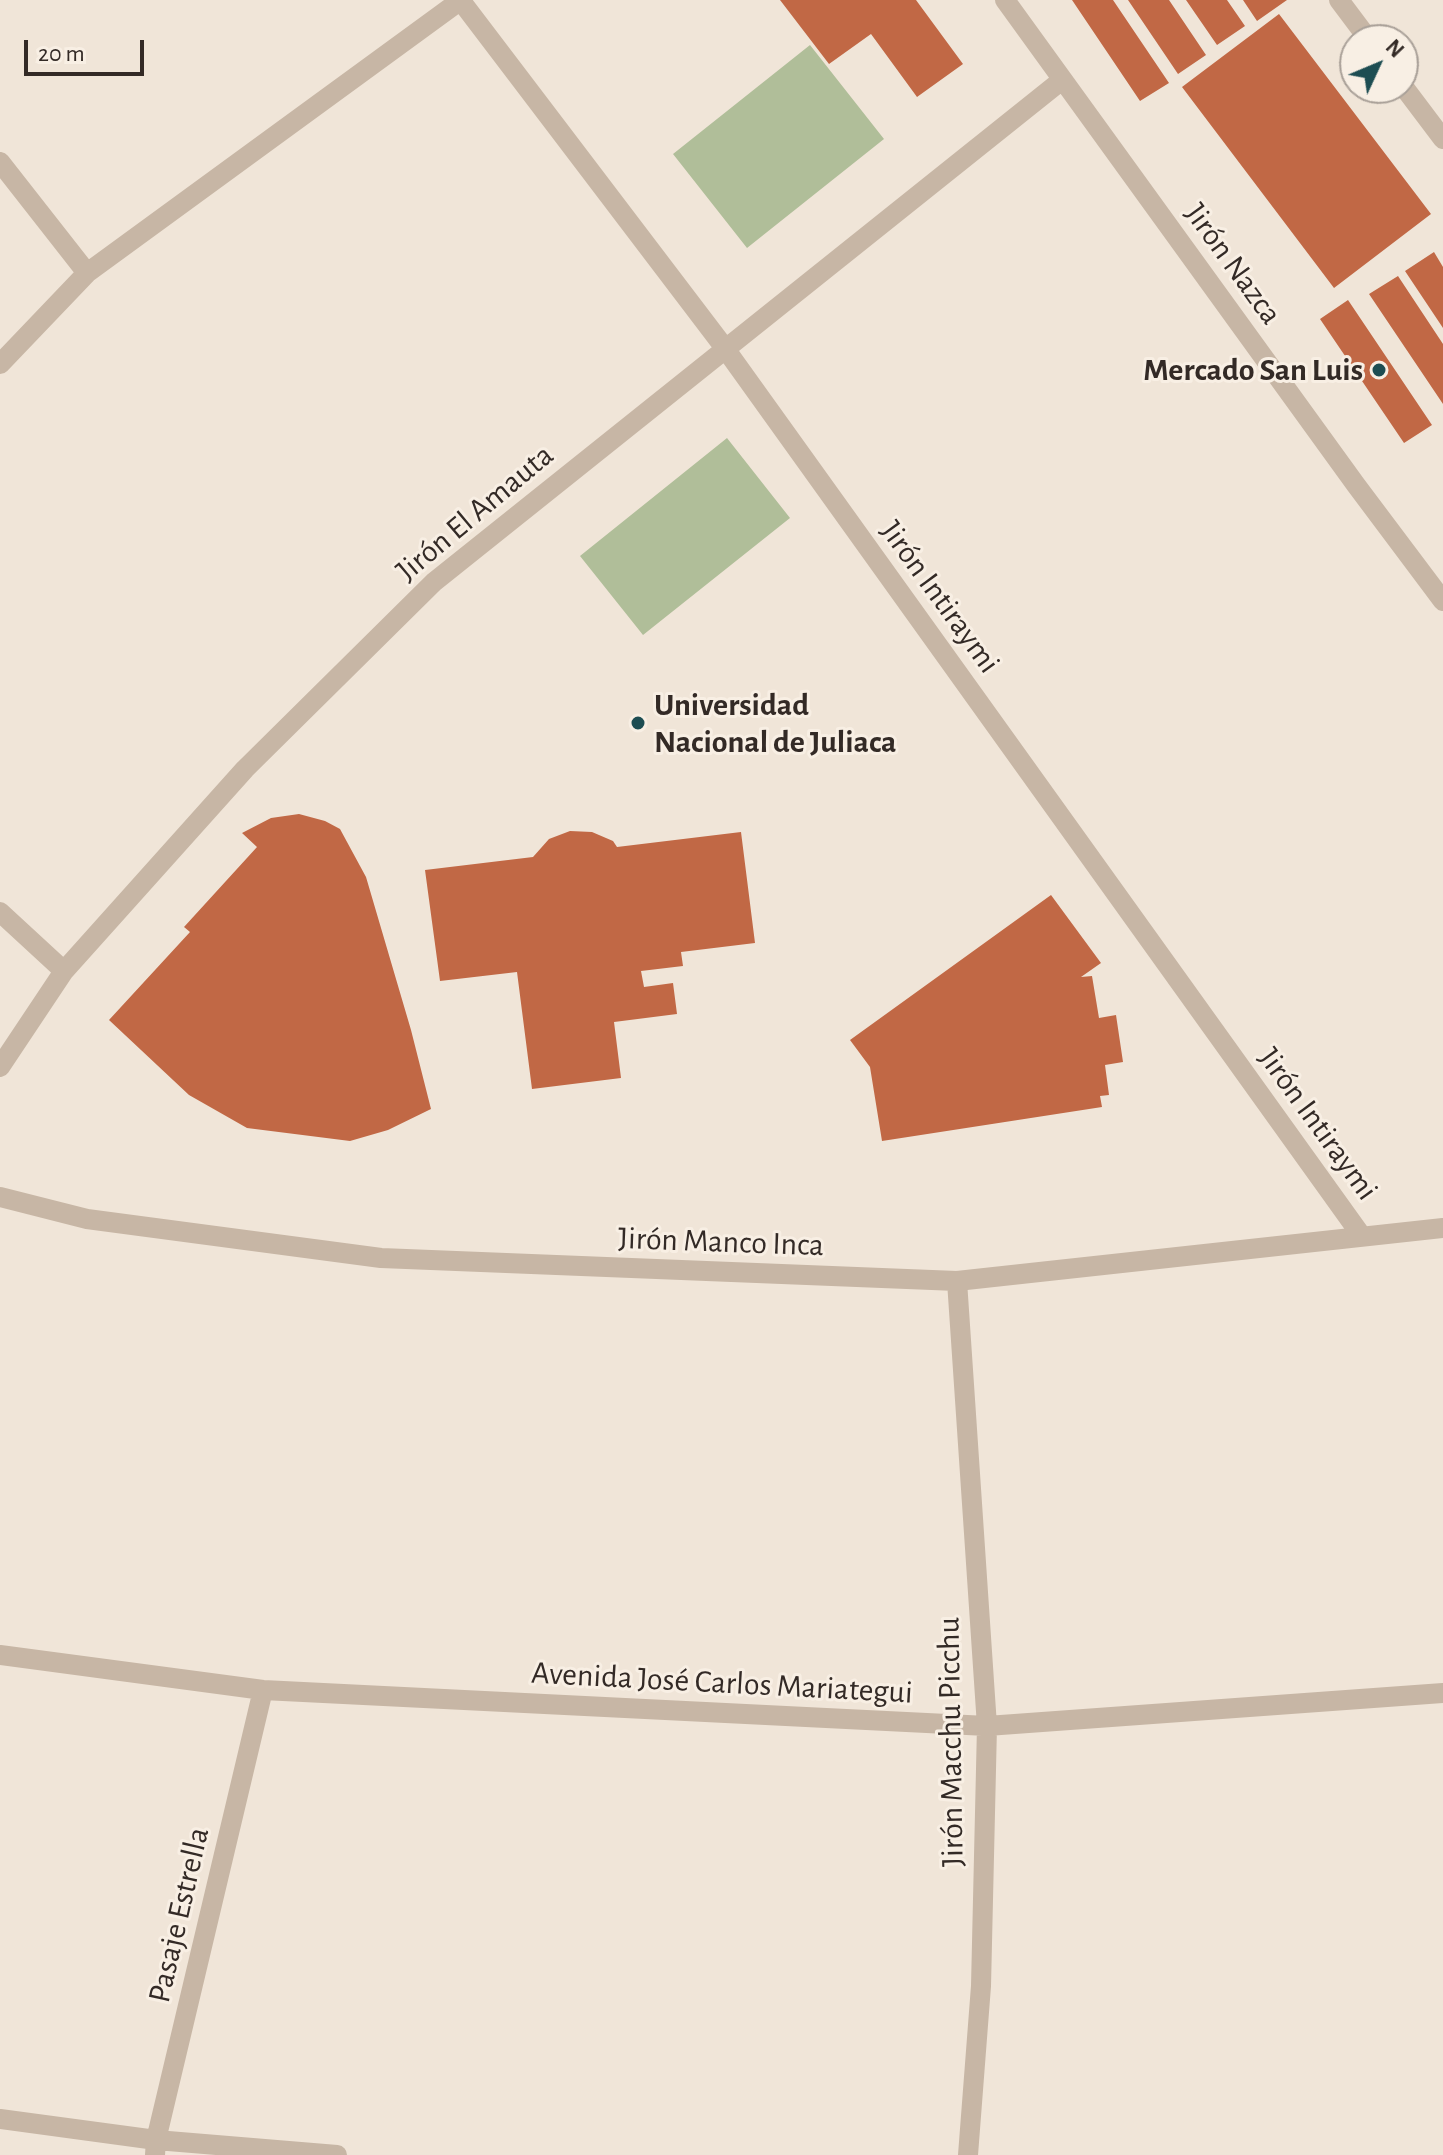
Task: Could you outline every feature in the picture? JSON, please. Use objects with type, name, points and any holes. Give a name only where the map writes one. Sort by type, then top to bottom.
[{"type":"street","points":[[0,364],[87,273],[461,0]]},
{"type":"street","name":"Jirón Intiraymi","points":[[461,0],[724,347],[1361,1235]]},
{"type":"street","name":"Jirón Nazca","points":[[1005,0],[1443,601]]},
{"type":"street","points":[[1339,0],[1357,24]]},
{"type":"street","name":"Jirón El Amauta","points":[[0,1067],[64,971],[245,769],[434,582],[724,347],[1062,80]]},
{"type":"street","points":[[1417,104],[1443,139]]},
{"type":"street","points":[[0,162],[87,273]]},
{"type":"street","points":[[0,912],[64,971]]},
{"type":"street","name":"Jirón Manco Inca","points":[[0,1197],[87,1219],[381,1258],[957,1281],[1443,1228]]},
{"type":"street","name":"Jirón Macchu Picchu","points":[[957,1281],[987,1726],[981,1986],[968,2155]]},
{"type":"street","name":"Avenida José Carlos Mariategui","points":[[0,1655],[263,1690],[987,1726],[1443,1693]]},
{"type":"street","name":"Pasaje Estrella","points":[[155,2148],[263,1690]]},
{"type":"street","points":[[0,2119],[155,2148],[337,2155]]},
{"type":"green space","points":[[810,45],[884,139],[747,248],[673,154]]},
{"type":"green space","points":[[727,438],[790,518],[643,635],[580,556]]},
{"type":"building","points":[[780,0],[916,0],[963,64],[917,97],[871,34],[829,64]]},
{"type":"building","points":[[1072,0],[1113,0],[1169,83],[1140,101]]},
{"type":"building","points":[[1128,0],[1169,0],[1206,55],[1178,74]]},
{"type":"building","points":[[1186,0],[1227,0],[1245,26],[1217,45]]},
{"type":"building","points":[[1243,0],[1287,0],[1257,21]]},
{"type":"building","points":[[1279,14],[1339,93],[1339,104],[1347,104],[1431,214],[1334,288],[1182,87]]},
{"type":"building","points":[[1434,252],[1443,267],[1443,328],[1405,271]]},
{"type":"building","points":[[1398,276],[1443,344],[1443,404],[1369,294]]},
{"type":"building","points":[[1348,300],[1432,425],[1404,443],[1320,319]]},
{"type":"building","points":[[299,814],[340,829],[366,877],[431,1109],[388,1130],[350,1141],[247,1128],[189,1095],[109,1020],[190,932],[184,927],[257,847],[242,833],[271,818]]},
{"type":"building","points":[[570,831],[592,832],[613,841],[617,847],[741,832],[755,943],[681,952],[683,966],[641,971],[644,987],[673,983],[677,1014],[614,1022],[621,1078],[532,1089],[517,972],[440,981],[425,870],[533,857],[549,839]]},
{"type":"building","points":[[1051,895],[1101,963],[1081,977],[1092,976],[1099,1018],[1116,1015],[1123,1062],[1105,1065],[1109,1095],[1100,1096],[1102,1107],[882,1141],[870,1067],[850,1040]]},
{"type":"place","name":"Mercado San Luis","points":[[1379,370]]},
{"type":"place","name":"Universidad Nacional de Juliaca","points":[[638,723]]}]
